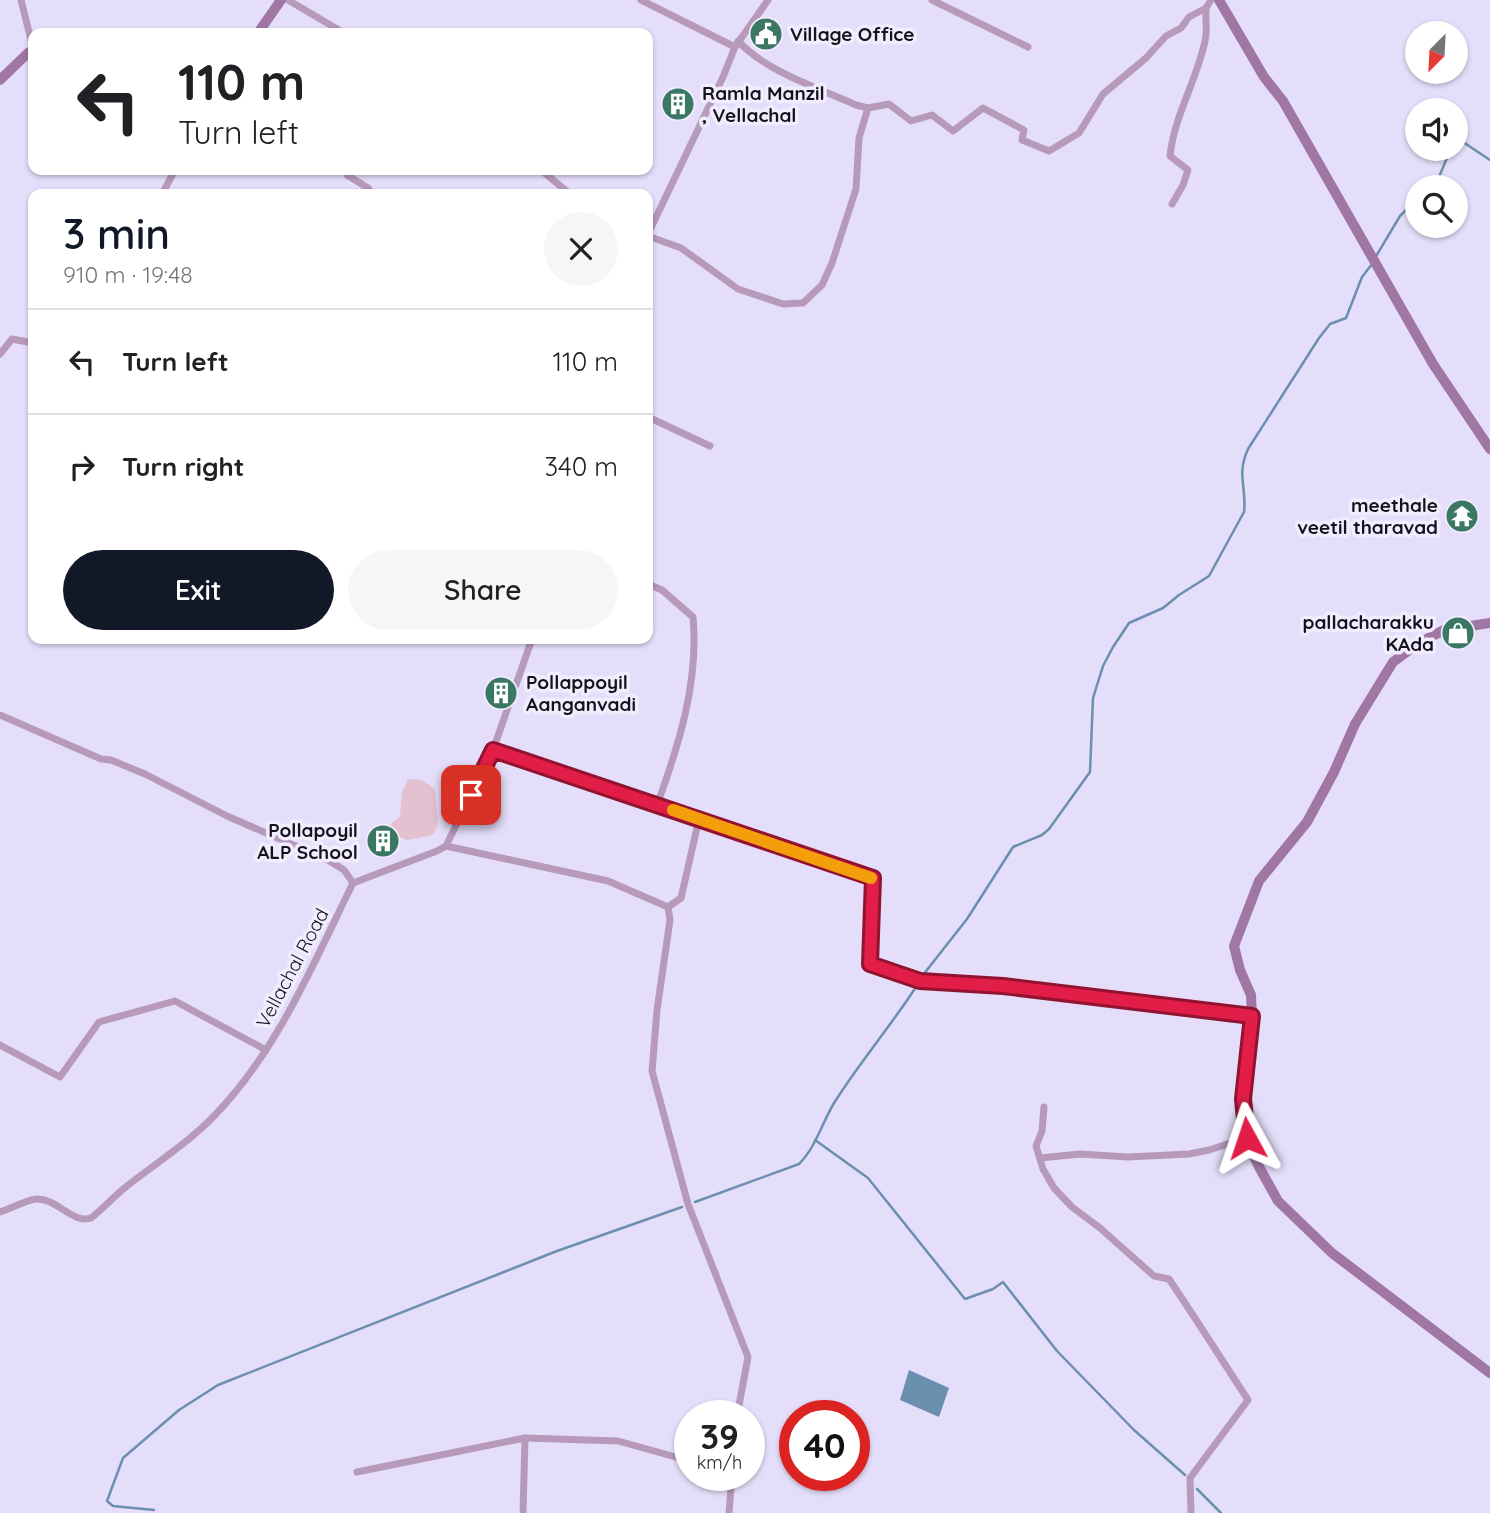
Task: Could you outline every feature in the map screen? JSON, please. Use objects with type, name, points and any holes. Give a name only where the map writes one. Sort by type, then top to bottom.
[{"type":"street","points":[[21,0],[28,29]]},
{"type":"street","points":[[261,28],[281,0]]},
{"type":"street","points":[[288,0],[336,28]]},
{"type":"street","points":[[641,0],[737,44],[776,69],[856,105],[868,108],[888,104],[911,121],[932,115],[953,131],[983,108],[1024,130],[1022,140],[1049,151],[1079,133],[1103,94],[1146,58],[1166,36],[1181,28],[1189,17],[1206,8],[1212,0]]},
{"type":"street","points":[[653,224],[737,44],[768,0]]},
{"type":"street","points":[[932,0],[1028,47]]},
{"type":"street","points":[[1219,0],[1264,77],[1283,101],[1433,364],[1490,449]]},
{"type":"street","points":[[1172,204],[1188,170],[1170,156],[1171,147],[1205,41],[1206,8]]},
{"type":"street","points":[[0,80],[28,53]]},
{"type":"street","points":[[653,237],[681,248],[738,289],[783,304],[803,303],[822,285],[832,263],[856,189],[859,138],[868,108]]},
{"type":"street","points":[[347,175],[369,189]]},
{"type":"street","points":[[547,175],[564,189]]},
{"type":"street","points":[[0,354],[12,339],[28,342]]},
{"type":"street","points":[[653,418],[710,446]]},
{"type":"street","points":[[653,586],[662,590],[693,617],[696,647],[689,696],[657,805]]},
{"type":"street","points":[[1490,623],[1444,631],[1419,643],[1393,662],[1376,688],[1307,822],[1259,881],[1234,946],[1240,970],[1251,995],[1252,1016],[1243,1099],[1247,1138],[1278,1201],[1323,1244],[1490,1373]]},
{"type":"street","points":[[0,715],[101,759],[111,760],[145,774],[228,816],[328,860],[344,870],[353,883],[446,846],[493,750],[530,644]]},
{"type":"street","points":[[493,750],[873,878],[870,964],[920,981],[1003,986],[1252,1016]]},
{"type":"street","points":[[668,907],[681,898],[699,819]]},
{"type":"street","points":[[446,846],[608,881],[668,907]]},
{"type":"street","name":"Vellachal Road","points":[[0,1212],[33,1198],[50,1200],[76,1218],[91,1218],[119,1192],[184,1143],[214,1116],[266,1050],[302,989],[353,883]]},
{"type":"street","points":[[668,907],[670,920],[657,1010],[652,1071],[688,1204],[748,1357],[740,1400]]},
{"type":"street","points":[[0,1045],[60,1077],[99,1022],[175,1001],[266,1050]]},
{"type":"street","points":[[1044,1107],[1042,1131],[1036,1146],[1043,1169],[1054,1188],[1072,1207],[1154,1276],[1169,1279],[1248,1400],[1190,1478],[1191,1513]]},
{"type":"street","points":[[1040,1158],[1080,1154],[1128,1157],[1189,1154],[1247,1138]]},
{"type":"street","points":[[523,1513],[525,1438]]},
{"type":"street","points":[[357,1472],[525,1438],[618,1441],[674,1457]]},
{"type":"street","points":[[729,1513],[731,1491]]},
{"type":"shaded area","points":[[408,779],[422,780],[435,789],[438,825],[433,835],[407,840],[390,833],[390,825],[400,816],[402,792]]},
{"type":"water","points":[[909,1370],[949,1388],[939,1417],[900,1400]]},
{"type":"waterway","points":[[1440,175],[1449,153],[1455,152],[1463,142],[1490,160]]},
{"type":"waterway","points":[[1375,258],[1405,211]]},
{"type":"waterway","points":[[923,975],[967,919],[1013,847],[1042,835],[1049,829],[1090,772],[1093,698],[1103,666],[1113,647],[1129,623],[1163,608],[1209,576],[1244,512],[1242,474],[1248,449],[1319,338],[1330,324],[1346,318],[1362,277],[1372,264]]},
{"type":"waterway","points":[[695,1202],[799,1164],[810,1150],[844,1088],[916,987]]},
{"type":"waterway","points":[[815,1140],[868,1178],[965,1299],[993,1289],[1003,1282],[1057,1351],[1134,1430],[1185,1475]]},
{"type":"waterway","points":[[154,1510],[113,1506],[107,1501],[123,1458],[179,1410],[218,1385],[557,1251],[682,1207]]},
{"type":"waterway","points":[[1197,1489],[1221,1513]]},
{"type":"slow traffic","points":[[673,810],[871,878]]},
{"type":"place","name":"Village Office","points":[[766,34]]},
{"type":"place","name":"Ramla Manzil , Vellachal","points":[[678,104]]},
{"type":"place","name":"meethale veetil tharavad","points":[[1462,516]]},
{"type":"place","name":"pallacharakku KAda","points":[[1458,633]]},
{"type":"place","name":"Pollappoyil Aanganvadi","points":[[501,693]]},
{"type":"place","name":"Pollapoyil ALP School","points":[[383,841]]},
{"type":"route","points":[[471,795],[493,750],[873,878],[870,964],[920,981],[1003,986],[1252,1016],[1243,1099],[1247,1138]]}]
